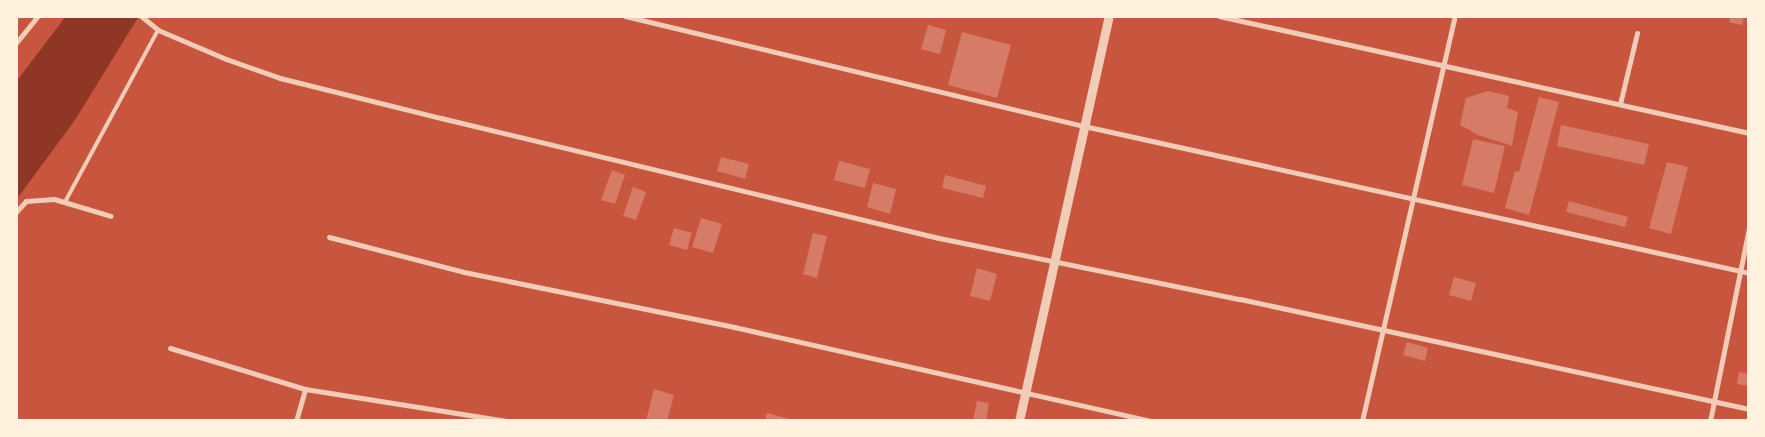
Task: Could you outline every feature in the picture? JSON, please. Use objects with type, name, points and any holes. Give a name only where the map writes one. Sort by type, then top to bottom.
[{"type":"street","points":[[16,43],[38,16]]},
{"type":"street","points":[[141,16],[158,30],[226,59],[290,80],[832,213],[1749,409]]},
{"type":"street","points":[[625,16],[1084,126],[1414,197],[1749,273]]},
{"type":"street","points":[[1019,421],[1109,16]]},
{"type":"street","points":[[1219,16],[1444,64],[1749,133]]},
{"type":"street","points":[[1362,421],[1455,16]]},
{"type":"street","points":[[1620,104],[1637,34]]},
{"type":"street","points":[[16,212],[26,201],[36,199],[65,202],[111,216]]},
{"type":"street","points":[[1710,421],[1749,228]]},
{"type":"street","points":[[329,237],[464,272],[734,327],[1151,421]]},
{"type":"street","points":[[170,348],[305,389],[506,421]]},
{"type":"street","points":[[296,421],[305,389]]},
{"type":"lane","points":[[65,202],[158,30]]},
{"type":"shaded area","points":[[66,16],[139,16],[75,120],[16,200],[16,82]]},
{"type":"building","points":[[1731,16],[1744,16],[1742,25],[1729,22]]},
{"type":"building","points":[[928,25],[946,30],[940,54],[921,49]]},
{"type":"building","points":[[962,32],[1011,45],[997,98],[948,85]]},
{"type":"building","points":[[1488,91],[1509,96],[1507,108],[1518,112],[1512,146],[1478,135],[1460,125],[1466,98]]},
{"type":"building","points":[[1539,97],[1559,102],[1529,215],[1505,208],[1515,171],[1519,172]]},
{"type":"building","points":[[1561,125],[1649,144],[1644,165],[1557,146]]},
{"type":"building","points":[[1473,139],[1505,146],[1494,193],[1462,185]]},
{"type":"building","points":[[721,157],[749,164],[745,179],[717,171]]},
{"type":"building","points":[[839,161],[870,169],[865,188],[834,180]]},
{"type":"building","points":[[1667,162],[1688,167],[1671,234],[1649,228]]},
{"type":"building","points":[[612,170],[625,175],[615,204],[601,200]]},
{"type":"building","points":[[945,175],[986,186],[983,198],[942,188]]},
{"type":"building","points":[[873,183],[896,189],[890,214],[867,207]]},
{"type":"building","points":[[633,187],[646,192],[636,220],[623,216]]},
{"type":"building","points":[[1569,201],[1628,217],[1625,227],[1566,212]]},
{"type":"building","points":[[701,218],[722,224],[713,253],[692,247]]},
{"type":"building","points":[[674,228],[692,233],[687,250],[669,245]]},
{"type":"building","points":[[813,233],[827,236],[817,278],[803,274]]},
{"type":"building","points":[[977,268],[997,274],[990,301],[970,296]]},
{"type":"building","points":[[1454,277],[1476,283],[1471,301],[1449,295]]},
{"type":"building","points":[[1407,342],[1428,348],[1425,361],[1403,355]]},
{"type":"building","points":[[1739,372],[1749,374],[1749,386],[1737,384]]},
{"type":"building","points":[[654,389],[674,395],[667,421],[646,421]]},
{"type":"building","points":[[977,401],[989,403],[986,421],[973,421]]},
{"type":"building","points":[[767,413],[793,420],[793,421],[765,421]]}]
